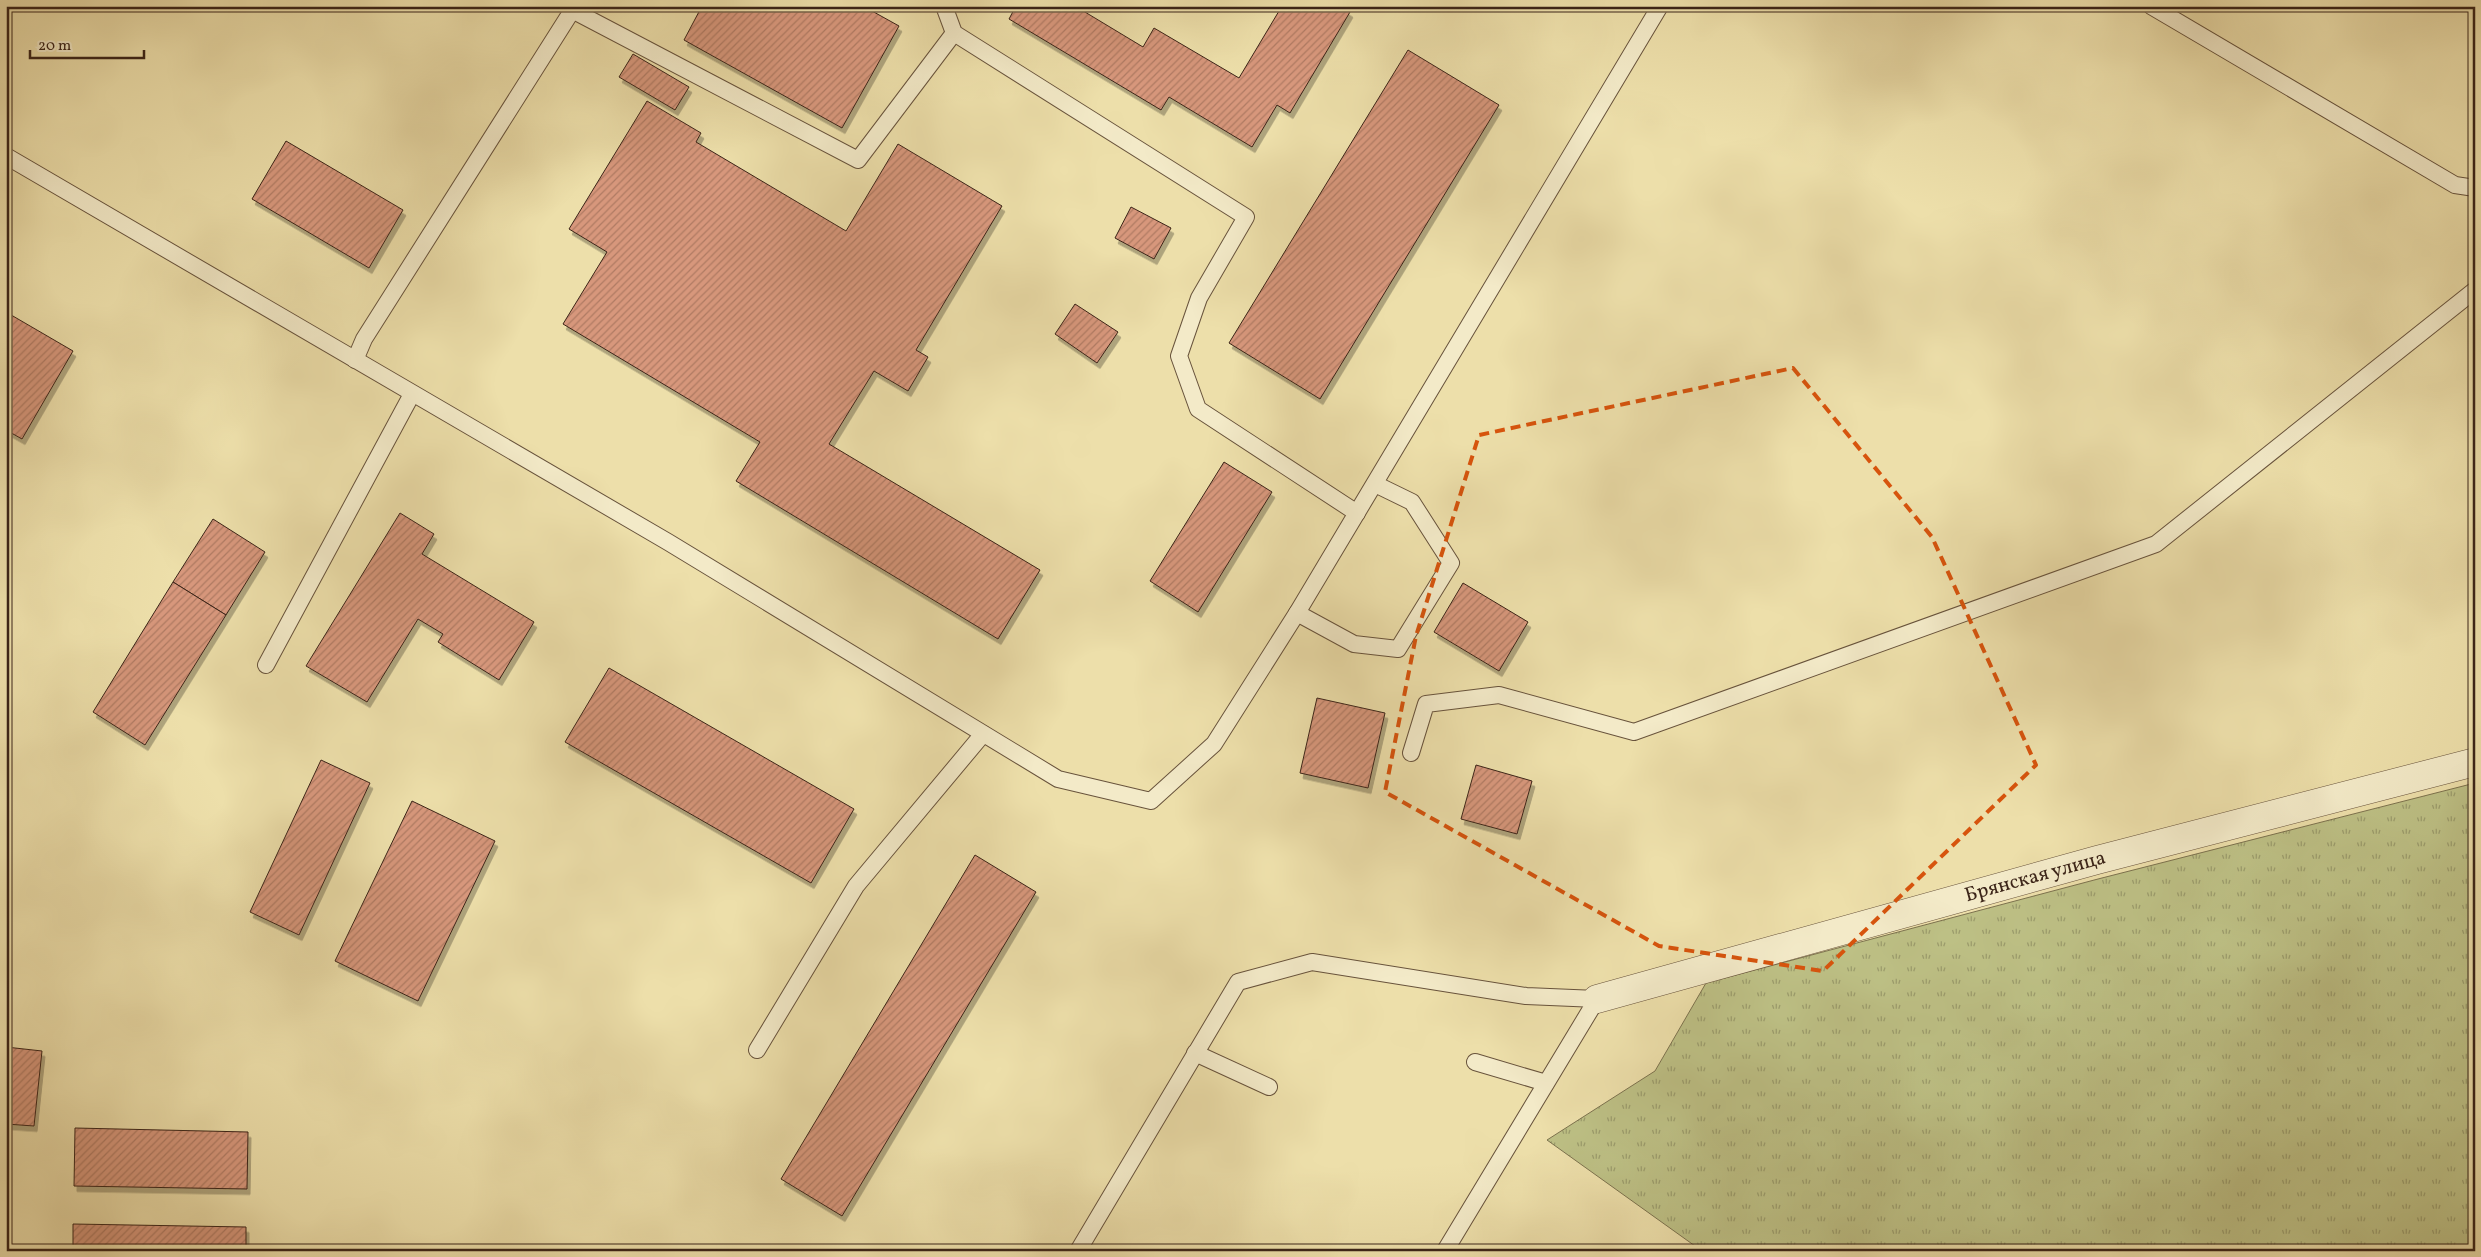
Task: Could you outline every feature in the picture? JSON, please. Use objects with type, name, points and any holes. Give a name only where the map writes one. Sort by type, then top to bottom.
[{"type":"street","name":"Брянская улица","points":[[1596,999],[2096,860],[2475,762]]},
{"type":"lane","points":[[944,6],[954,33],[1246,217],[1199,298],[1179,356],[1198,409],[1357,513]]},
{"type":"lane","points":[[6,156],[693,557],[1058,779],[1151,801],[1214,744],[1297,613],[1375,484],[1660,6]]},
{"type":"lane","points":[[2151,6],[2455,185],[2475,188]]},
{"type":"lane","points":[[355,360],[370,330],[574,8],[858,160],[954,33]]},
{"type":"lane","points":[[1411,753],[1426,704],[1499,695],[1634,732],[2156,544],[2475,290]]},
{"type":"lane","points":[[266,665],[412,394]]},
{"type":"lane","points":[[1297,613],[1354,644],[1398,649],[1451,563],[1412,502],[1375,484]]},
{"type":"lane","points":[[757,1050],[856,886],[983,734]]},
{"type":"lane","points":[[1078,1251],[1238,982],[1312,962],[1526,996],[1596,999],[1445,1251]]},
{"type":"lane","points":[[1195,1053],[1269,1087]]},
{"type":"lane","points":[[1475,1062],[1546,1084]]},
{"type":"highlighted area","points":[[1793,368],[1932,537],[2036,765],[1823,971],[1659,946],[1385,792],[1416,636],[1479,435]]},
{"type":"green space","points":[[2475,783],[2475,1251],[1702,1251],[1547,1140],[1655,1071],[1706,983],[2098,879]]},
{"type":"building","points":[[702,6],[863,6],[899,26],[842,128],[684,40]]},
{"type":"building","points":[[1016,6],[1075,6],[1143,47],[1154,28],[1239,78],[1282,6],[1341,6],[1350,12],[1290,113],[1277,105],[1252,147],[1169,97],[1161,110],[1009,19]]},
{"type":"building","points":[[1408,50],[1499,105],[1320,399],[1229,343]]},
{"type":"building","points":[[633,54],[689,87],[675,110],[619,77]]},
{"type":"building","points":[[647,101],[701,133],[696,142],[846,231],[898,144],[1002,206],[916,350],[928,357],[908,391],[874,371],[829,444],[1040,570],[998,639],[736,481],[760,442],[563,324],[607,252],[569,229]]},
{"type":"building","points":[[286,141],[403,210],[369,268],[252,199]]},
{"type":"building","points":[[1131,207],[1171,228],[1154,259],[1115,238]]},
{"type":"building","points":[[1075,304],[1118,332],[1097,363],[1055,334]]},
{"type":"building","points":[[6,312],[73,351],[22,439],[6,430]]},
{"type":"building","points":[[1224,462],[1272,492],[1198,612],[1150,581]]},
{"type":"building","points":[[400,513],[434,534],[422,554],[534,622],[499,680],[438,642],[443,634],[418,619],[367,702],[306,666]]},
{"type":"building","points":[[213,519],[265,552],[226,615],[173,582]]},
{"type":"building","points":[[173,582],[226,615],[145,745],[93,712]]},
{"type":"building","points":[[1463,583],[1528,622],[1499,671],[1434,632]]},
{"type":"building","points":[[609,668],[854,809],[811,883],[565,742]]},
{"type":"building","points":[[1317,698],[1385,713],[1368,788],[1300,773]]},
{"type":"building","points":[[321,760],[370,783],[299,935],[250,912]]},
{"type":"building","points":[[1476,765],[1532,781],[1517,834],[1461,819]]},
{"type":"building","points":[[412,801],[495,841],[418,1001],[335,961]]},
{"type":"building","points":[[975,855],[1036,892],[842,1216],[781,1179]]},
{"type":"building","points":[[6,1047],[42,1051],[34,1126],[6,1124]]},
{"type":"building","points":[[75,1128],[248,1132],[247,1189],[74,1186]]},
{"type":"building","points":[[73,1224],[246,1227],[246,1251],[73,1251]]}]
